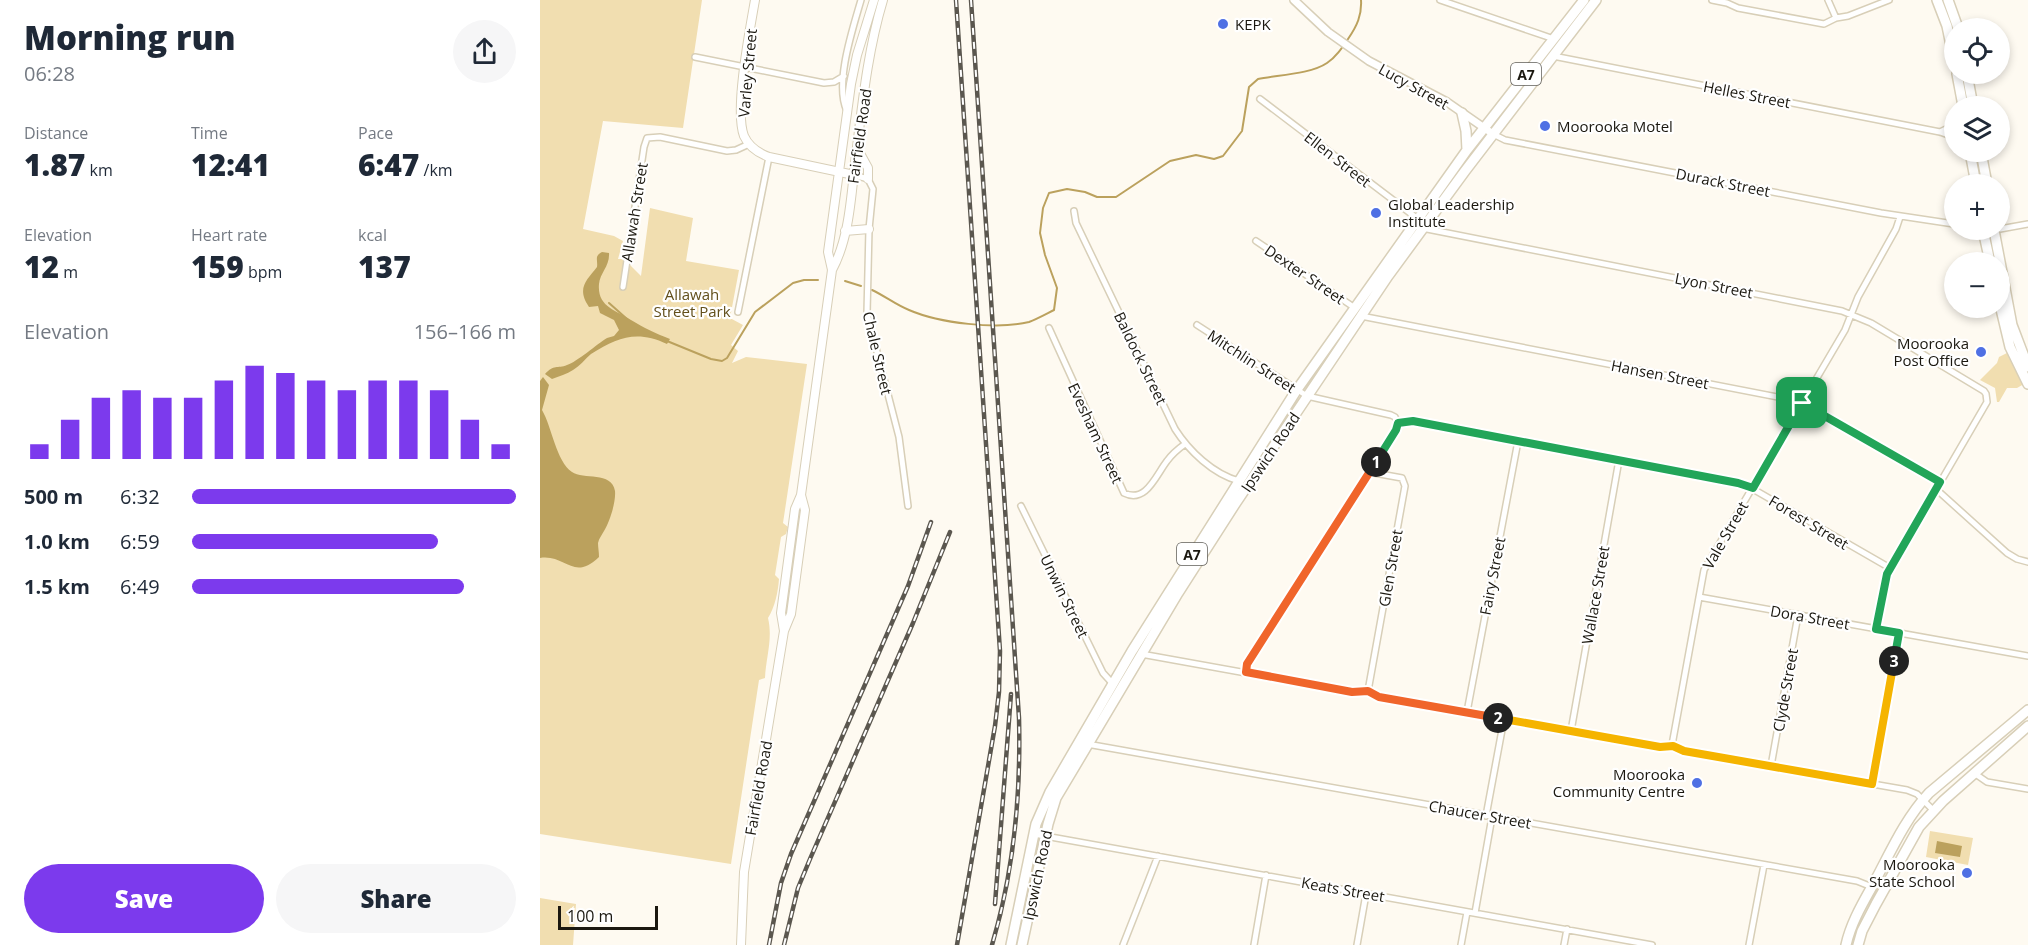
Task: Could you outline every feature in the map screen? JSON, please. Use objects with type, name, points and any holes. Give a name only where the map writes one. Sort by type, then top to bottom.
[{"type":"highway","name":"Ipswich Road","points":[[1022,945],[1045,836],[1056,798],[1087,744],[1235,504],[1361,316],[1467,150],[1584,0]]},
{"type":"highway","name":"Ipswich Road","points":[[1011,945],[1041,810],[1132,651],[1296,391],[1354,308],[1596,0]]},
{"type":"highway","points":[[1937,0],[1944,18]]},
{"type":"highway","points":[[1948,0],[1954,18]]},
{"type":"highway","points":[[1953,14],[1955,0]]},
{"type":"highway","points":[[1462,113],[1467,150]]},
{"type":"highway","points":[[1996,240],[2012,325],[2028,367]]},
{"type":"highway","points":[[2003,318],[2010,347],[2028,384]]},
{"type":"highway","points":[[1846,945],[1850,931],[1907,821],[1923,800],[2028,710]]},
{"type":"highway","points":[[1858,945],[1866,922],[1908,845],[1933,810],[2028,726]]},
{"type":"main road","name":"Varley Street","points":[[749,144],[742,122],[745,67],[755,0]]},
{"type":"main road","name":"Fairfield Road","points":[[741,945],[744,872],[784,631],[781,613],[783,594],[795,509],[801,495],[832,270],[828,252],[847,112],[857,55],[874,0]]},
{"type":"main road","name":"Fairfield Road","points":[[832,270],[841,254],[871,46],[883,0]]},
{"type":"main road","points":[[749,144],[768,157],[854,175]]},
{"type":"main road","points":[[857,148],[868,168],[868,179]]},
{"type":"main road","points":[[845,231],[869,229]]},
{"type":"street","name":"Fairfield Road","points":[[847,112],[842,101],[844,76],[849,44],[861,0]]},
{"type":"street","name":"Lucy Street","points":[[1294,0],[1353,50],[1462,113],[1493,134]]},
{"type":"street","points":[[1440,0],[1554,39]]},
{"type":"street","points":[[1712,0],[1728,1],[1737,8],[1822,24],[1889,0]]},
{"type":"street","points":[[1828,0],[1836,18]]},
{"type":"street","name":"Helles Street","points":[[1553,56],[1944,133]]},
{"type":"street","points":[[695,57],[824,83],[832,83],[844,76]]},
{"type":"street","name":"Ellen Street","points":[[1260,99],[1420,223]]},
{"type":"street","points":[[1940,132],[1944,130]]},
{"type":"street","name":"Durack Street","points":[[1493,134],[1517,142],[1944,223]]},
{"type":"street","name":"Allawah Street","points":[[622,287],[647,138],[671,139],[727,151],[749,144]]},
{"type":"street","points":[[738,312],[768,157]]},
{"type":"street","points":[[854,175],[868,179]]},
{"type":"street","name":"Chale Street","points":[[868,179],[873,189],[869,229],[868,319],[899,437],[908,506]]},
{"type":"street","name":"Baldock Street","points":[[1074,211],[1076,223],[1170,419],[1185,444],[1225,476],[1239,481]]},
{"type":"street","name":"Vale Street","points":[[1672,745],[1706,566],[1845,330],[1863,287],[1896,229],[1900,216]]},
{"type":"street","name":"Lyon Street","points":[[1420,223],[1833,308],[1871,323],[1959,375],[1986,394],[1987,402],[1940,482]]},
{"type":"street","points":[[2010,227],[2028,224]]},
{"type":"street","name":"Dexter Street","points":[[1256,241],[1354,308]]},
{"type":"street","name":"Hansen Street","points":[[1361,316],[1802,403],[1940,482]]},
{"type":"street","name":"Mitchlin Street","points":[[1197,326],[1307,396]]},
{"type":"street","name":"Evesham Street","points":[[1049,328],[1124,493],[1138,496],[1144,492],[1167,461],[1185,444]]},
{"type":"street","name":"Forest Street","points":[[1307,396],[1391,415],[1398,423],[1418,421],[1738,483],[1753,488],[1772,502],[1890,568]]},
{"type":"street","points":[[1246,672],[1247,664],[1396,430],[1398,423]]},
{"type":"street","name":"Fairy Street","points":[[1467,712],[1518,441]]},
{"type":"street","name":"Wallace Street","points":[[1571,731],[1619,460]]},
{"type":"street","name":"Glen Street","points":[[1368,691],[1405,486],[1402,478],[1369,472]]},
{"type":"street","points":[[1876,629],[1884,584],[1890,568],[1940,482]]},
{"type":"street","points":[[1936,489],[2007,553],[2028,562]]},
{"type":"street","name":"Unwin Street","points":[[1021,506],[1103,673],[1113,684]]},
{"type":"street","name":"Dora Street","points":[[1699,597],[2028,656]]},
{"type":"street","name":"Clyde Street","points":[[1771,766],[1798,615]]},
{"type":"street","points":[[1872,784],[1899,633]]},
{"type":"street","points":[[1132,651],[1352,692],[1368,691],[1379,697],[1660,747],[1672,745],[1684,751],[1907,790],[1917,794],[1933,810]]},
{"type":"street","points":[[1474,913],[1504,719]]},
{"type":"street","name":"Chaucer Street","points":[[1087,744],[1857,881],[1872,887]]},
{"type":"street","points":[[1974,773],[1987,782],[2028,789]]},
{"type":"street","name":"Keats Street","points":[[1034,834],[1652,945]]},
{"type":"street","points":[[1123,945],[1158,856]]},
{"type":"street","points":[[1749,945],[1764,865]]},
{"type":"street","points":[[1254,945],[1266,875]]},
{"type":"street","points":[[1357,945],[1366,894]]},
{"type":"street","points":[[1461,945],[1467,912]]},
{"type":"street","points":[[1564,945],[1567,929]]},
{"type":"green space","name":"Allawah Street Park","points":[[540,0],[702,0],[683,128],[603,121],[583,229],[614,236],[623,241],[618,259],[624,259],[641,276],[650,208],[693,218],[686,261],[739,270],[730,318],[743,325],[731,345],[738,351],[732,363],[746,357],[807,364],[783,523],[788,527],[786,534],[781,537],[775,575],[779,579],[778,589],[768,618],[770,641],[765,678],[759,680],[731,864],[540,834]]},
{"type":"green space","points":[[2007,353],[2024,384],[2017,388],[2007,388],[1997,402],[1995,388],[1980,380],[1997,363],[1999,357]]},
{"type":"green space","points":[[1930,831],[1973,838],[1968,865],[1926,857]]},
{"type":"green space","points":[[540,898],[576,904],[573,945],[540,945]]},
{"type":"shaded area","points":[[602,252],[609,253],[608,262],[599,284],[599,292],[604,303],[640,326],[670,339],[667,344],[646,337],[628,337],[610,343],[591,354],[578,367],[552,379],[545,374],[548,371],[571,363],[607,338],[614,336],[619,330],[614,320],[600,313],[598,306],[589,307],[583,295],[584,285],[597,267],[597,257]]},
{"type":"shaded area","points":[[543,377],[549,385],[542,410],[562,460],[572,472],[609,481],[615,491],[610,517],[598,543],[599,557],[582,567],[549,558],[540,558],[540,381]]},
{"type":"shaded area","points":[[1937,841],[1962,846],[1960,857],[1935,853]]},
{"type":"waterway","points":[[872,290],[921,315],[968,324],[1001,325],[1029,322],[1054,310],[1057,288],[1040,233],[1043,208],[1049,193],[1067,189],[1097,197],[1116,197],[1170,161],[1196,155],[1214,159],[1223,156],[1242,131],[1249,87],[1258,79],[1303,72],[1330,61],[1341,49],[1356,25],[1360,16],[1361,0]]},
{"type":"waterway","points":[[667,341],[711,359],[722,361],[727,358],[755,312],[793,283],[818,280]]},
{"type":"waterway","points":[[845,281],[861,286]]},
{"type":"waterway","points":[[609,303],[627,319]]},
{"type":"railway","points":[[956,0],[1000,651],[995,726],[957,945]]},
{"type":"railway","points":[[971,0],[1019,718],[1019,776],[1011,861],[992,945]]},
{"type":"railway","points":[[769,945],[781,883],[791,854],[908,586],[931,522]]},
{"type":"railway","points":[[784,945],[798,888],[950,532]]},
{"type":"railway","points":[[995,904],[1011,694]]},
{"type":"place","name":"KEPK","points":[[1223,24]]},
{"type":"place","name":"Moorooka Motel","points":[[1545,126]]},
{"type":"place","name":"Global Leadership Institute","points":[[1376,213]]},
{"type":"place","name":"Moorooka Post Office","points":[[1981,352]]},
{"type":"place","name":"Moorooka Community Centre","points":[[1697,783]]},
{"type":"place","name":"Moorooka State School","points":[[1967,873]]},
{"type":"route","points":[[1802,403],[1940,482],[1890,568],[1884,584],[1876,629],[1899,633],[1872,784],[1682,751],[1672,745],[1660,747],[1379,697],[1368,691],[1352,692],[1246,672],[1247,664],[1396,430],[1398,423],[1418,421],[1738,483],[1753,488],[1802,403]]}]
